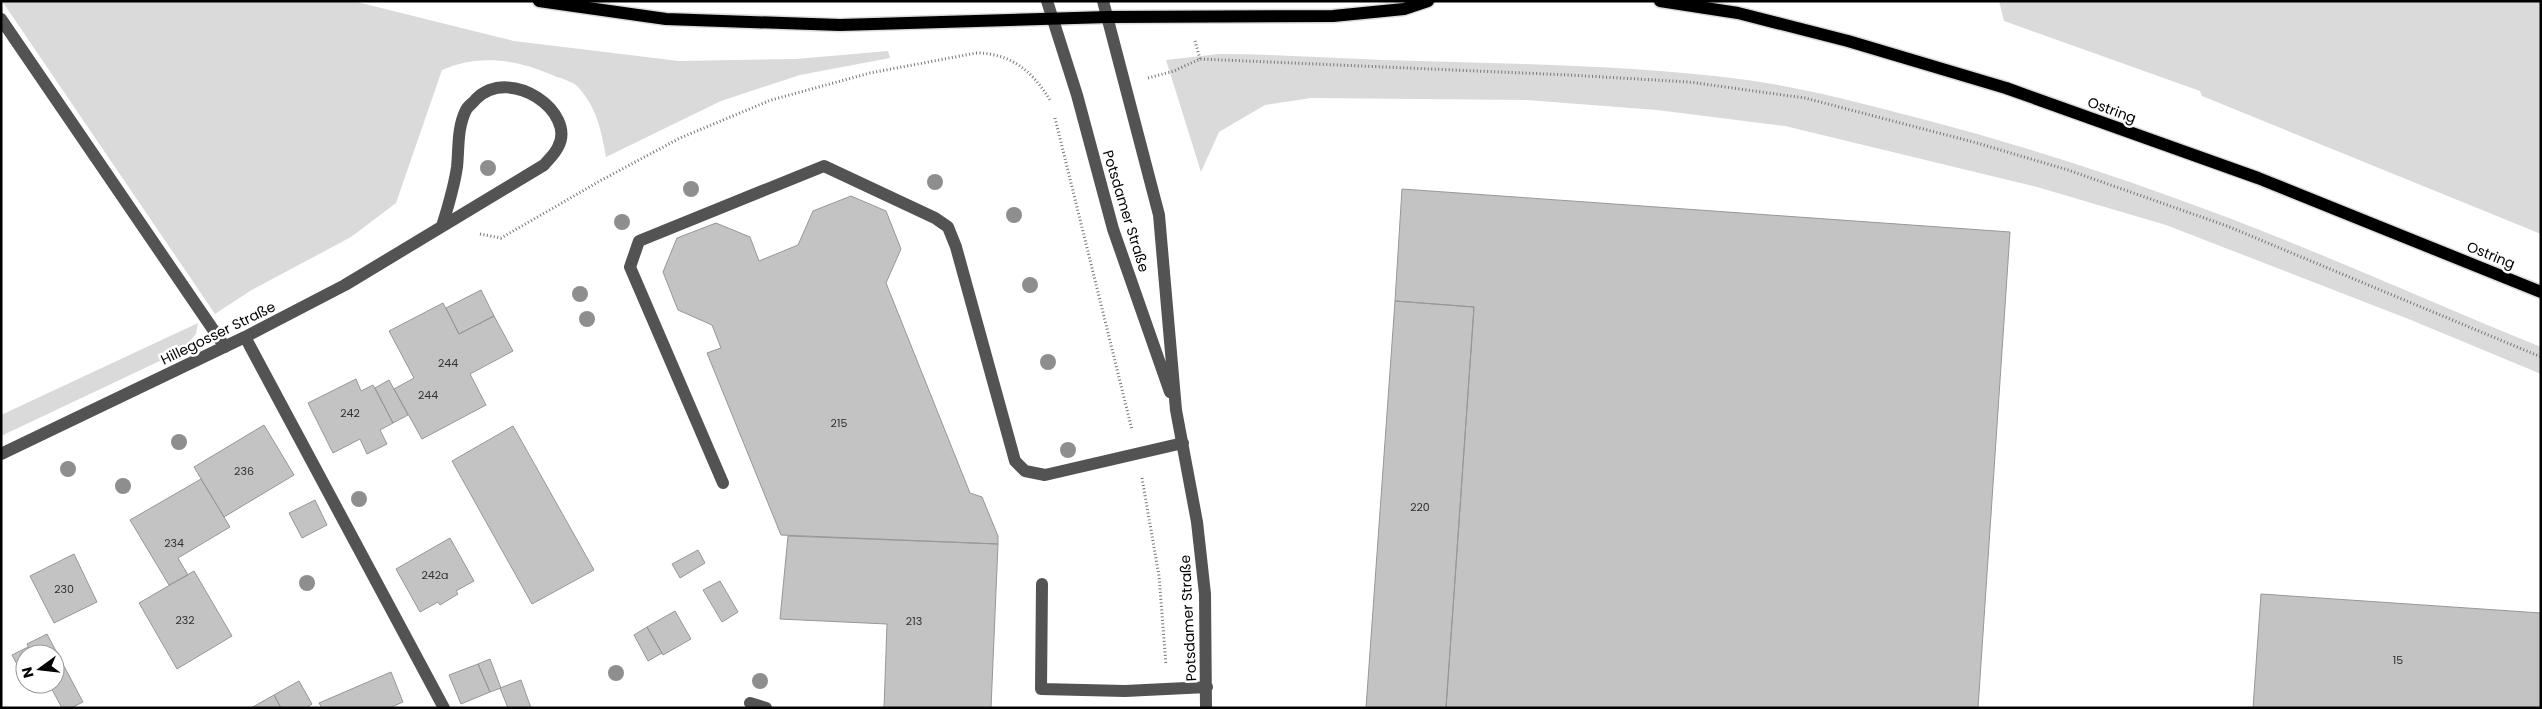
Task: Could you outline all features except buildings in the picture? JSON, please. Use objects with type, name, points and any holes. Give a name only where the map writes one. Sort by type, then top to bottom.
[{"type":"main road","points":[[539,1],[666,19],[840,25],[1108,17],[1333,16],[1404,9],[1428,1]]},
{"type":"main road","name":"Ostring","points":[[1660,1],[1738,13],[1848,41],[2006,88],[2258,178],[2541,292]]},
{"type":"street","name":"Potsdamer Straße","points":[[1046,1],[1077,95],[1113,229],[1176,410],[1197,522],[1205,594],[1206,708]]},
{"type":"street","name":"Potsdamer Straße","points":[[1103,1],[1159,215],[1176,410]]},
{"type":"street","points":[[1,19],[225,347]]},
{"type":"street","name":"Hillegosser Straße","points":[[1,454],[225,347],[345,285],[544,165],[559,146],[561,129],[548,106],[530,92],[509,87],[485,90],[466,109],[459,133],[454,189],[442,226]]},
{"type":"street","points":[[723,483],[630,267],[639,241],[824,166],[935,218],[948,227],[956,247],[1015,461],[1025,471],[1045,475],[1183,442]]},
{"type":"street","points":[[245,337],[444,708]]},
{"type":"street","points":[[1042,584],[1041,689],[1125,692],[1207,687]]},
{"type":"street","points":[[750,703],[766,708]]},
{"type":"path","points":[[442,226],[501,238],[598,182],[680,138],[771,100],[870,73],[976,53],[999,56],[1023,66],[1038,82],[1050,102],[1137,454],[1159,576],[1168,689]]},
{"type":"path","points":[[1174,72],[1200,59],[1559,74],[1689,82],[1805,98],[2068,170],[2227,226],[2541,357]]},
{"type":"shaded area","points":[[2,1],[353,1],[514,41],[679,61],[796,59],[888,51],[890,58],[800,75],[721,101],[606,157],[594,111],[578,87],[571,82],[528,66],[500,61],[471,62],[442,70],[396,203],[351,237],[250,291],[215,314]]},
{"type":"shaded area","points":[[1999,1],[2541,1],[2541,234],[2202,96],[2200,91],[2004,21]]},
{"type":"shaded area","points":[[1219,54],[1657,71],[1747,80],[1835,97],[1961,129],[2077,164],[2268,233],[2541,347],[2541,374],[2411,320],[2166,225],[2037,187],[1785,126],[1657,110],[1526,100],[1311,98],[1265,105],[1219,132],[1201,172],[1166,60]]},
{"type":"shaded area","points":[[198,323],[196,334],[183,350],[1,436],[1,415]]}]
